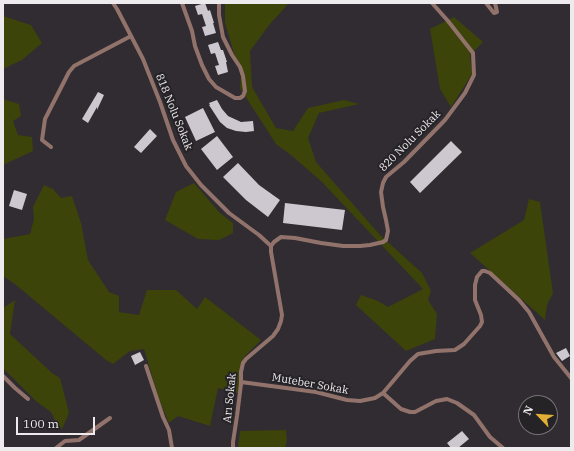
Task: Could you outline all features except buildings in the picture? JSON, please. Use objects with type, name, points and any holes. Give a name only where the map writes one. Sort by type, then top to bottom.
[{"type":"street","name":"818 Nolu Sokak","points":[[113,3],[143,59],[174,140],[186,166],[201,185],[229,213],[271,246]]},
{"type":"street","points":[[182,3],[192,31],[195,46],[209,79],[216,87],[235,98],[240,98],[243,96],[245,91],[243,76],[240,67],[223,37],[218,15],[218,3]]},
{"type":"street","name":"820 Nolu Sokak","points":[[271,246],[282,237],[343,246],[360,246],[383,242],[386,240],[388,231],[382,206],[381,192],[386,177],[404,162],[445,120],[465,93],[474,75],[472,53],[448,21],[432,3]]},
{"type":"street","points":[[486,3],[494,13],[497,12],[495,3]]},
{"type":"street","points":[[51,147],[42,140],[45,120],[69,72],[74,66],[131,36]]},
{"type":"street","name":"Arı Sokak","points":[[233,448],[243,363],[273,336],[281,321],[282,315],[270,252],[271,246]]},
{"type":"street","name":"Muteber Sokak","points":[[241,382],[316,392],[347,400],[360,401],[375,398],[383,393],[410,361],[418,354],[455,350],[464,344],[480,326],[482,322],[475,300],[475,285],[477,277],[482,271],[490,273],[520,300],[529,312],[554,357],[571,378]]},
{"type":"street","points":[[146,366],[163,417],[169,430],[172,448]]},
{"type":"street","points":[[3,376],[28,399]]},
{"type":"street","points":[[383,393],[401,410],[410,412],[415,412],[436,401],[447,399],[474,415],[490,437],[503,448]]},
{"type":"street","points":[[56,448],[65,441],[79,440],[110,418]]},
{"type":"green space","points":[[225,3],[289,3],[270,24],[250,51],[252,87],[276,128],[293,131],[308,108],[344,100],[359,104],[319,113],[308,138],[316,162],[380,235],[422,273],[431,291],[428,300],[437,314],[435,339],[406,351],[356,305],[361,295],[378,301],[388,307],[423,289],[322,182],[276,144],[240,88],[241,76],[225,23]]},
{"type":"green space","points":[[3,16],[31,25],[42,43],[22,60],[3,69]]},
{"type":"green space","points":[[454,17],[483,42],[470,55],[472,74],[451,107],[440,89],[430,29]]},
{"type":"green space","points":[[3,99],[19,104],[21,116],[13,121],[18,135],[32,137],[33,151],[3,165]]},
{"type":"green space","points":[[194,183],[220,213],[233,223],[233,233],[219,240],[198,239],[165,220],[176,192]]},
{"type":"green space","points":[[44,185],[53,189],[61,198],[72,196],[81,223],[88,260],[109,292],[119,296],[119,312],[139,315],[147,290],[176,290],[197,309],[205,297],[261,340],[243,358],[238,393],[218,388],[210,426],[178,416],[169,423],[159,399],[144,349],[130,351],[113,364],[106,360],[16,285],[3,276],[3,239],[30,234],[34,219],[33,207]]},
{"type":"green space","points":[[529,199],[540,202],[553,293],[547,305],[545,320],[470,253],[524,220]]},
{"type":"green space","points":[[15,300],[10,334],[52,373],[60,378],[69,413],[62,429],[58,426],[51,412],[37,402],[3,368],[3,308]]},
{"type":"green space","points":[[286,430],[287,441],[285,448],[238,448],[240,431]]}]
